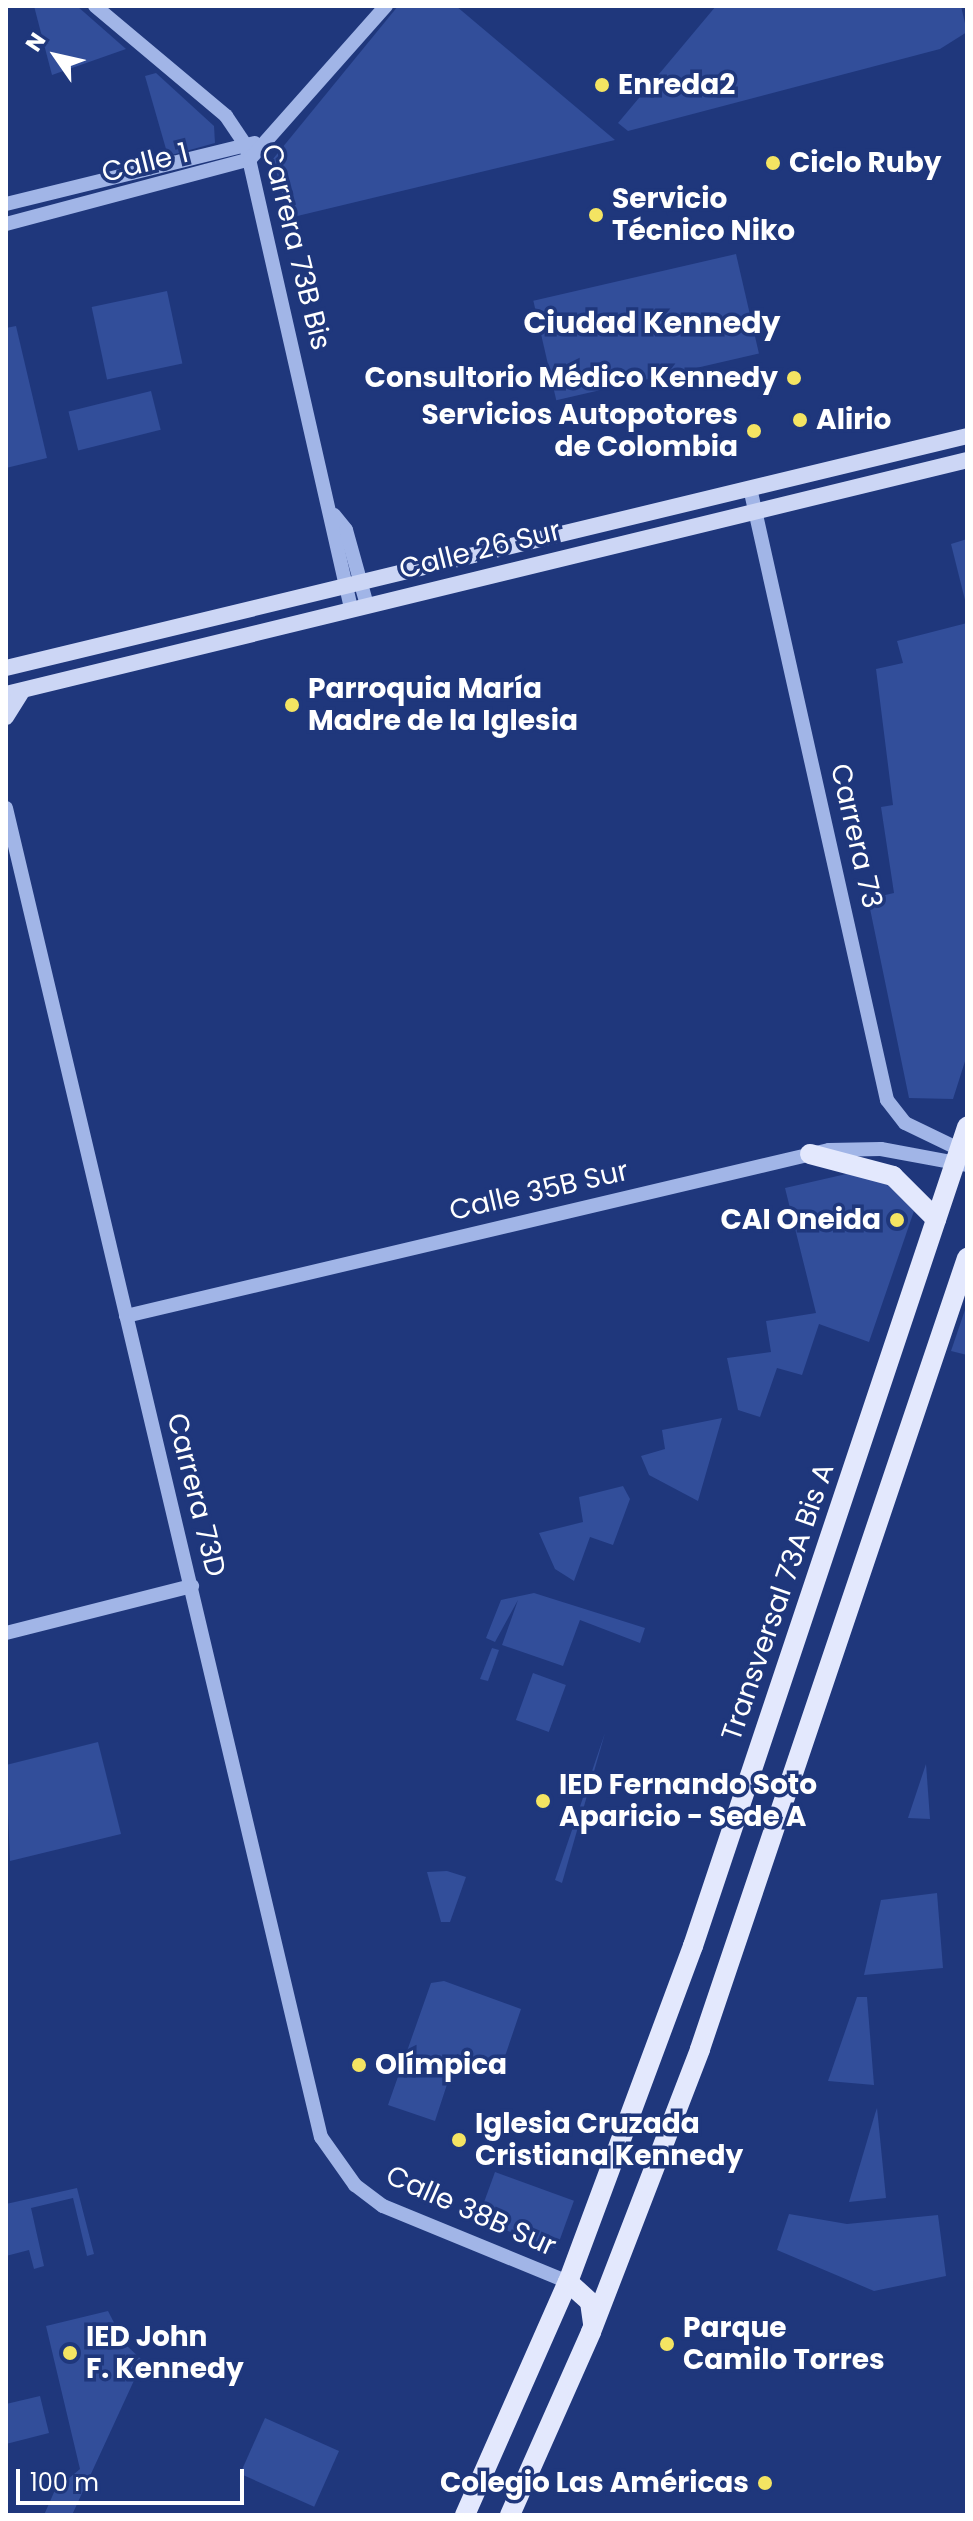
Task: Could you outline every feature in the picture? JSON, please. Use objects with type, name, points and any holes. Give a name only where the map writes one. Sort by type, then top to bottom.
[{"type":"main road","name":"Calle 26 Sur","points":[[6,668],[967,436]]},
{"type":"main road","name":"Calle 26 Sur","points":[[14,692],[967,460]]},
{"type":"main road","points":[[6,717],[14,692]]},
{"type":"main road","name":"Transversal 73A Bis A","points":[[465,2515],[568,2282],[693,1946],[936,1219],[962,1158],[967,1127]]},
{"type":"main road","points":[[810,1154],[893,1176],[936,1219]]},
{"type":"main road","points":[[510,2515],[591,2332],[740,1938],[967,1258]]},
{"type":"main road","points":[[568,2282],[590,2302],[591,2332]]},
{"type":"street","name":"Carrera 73B Bis","points":[[95,6],[226,116],[248,152],[334,515],[346,530],[352,584],[359,606]]},
{"type":"street","name":"Calle 1","points":[[6,224],[248,152],[284,128],[386,6]]},
{"type":"street","name":"Calle 1","points":[[6,204],[248,152]]},
{"type":"street","name":"Carrera 73","points":[[750,488],[887,1100],[905,1123],[962,1158]]},
{"type":"street","name":"Carrera 73D","points":[[6,808],[192,1586],[312,2112],[331,2155],[355,2185]]},
{"type":"street","name":"Calle 35B Sur","points":[[126,1316],[810,1154],[861,1148],[962,1158]]},
{"type":"street","points":[[6,1633],[192,1586]]},
{"type":"street","name":"Calle 38B Sur","points":[[355,2185],[383,2206],[568,2282]]},
{"type":"shaded area","points":[[34,6],[77,6],[126,49],[52,75]]},
{"type":"shaded area","points":[[398,6],[456,6],[615,140],[289,218],[273,159]]},
{"type":"shaded area","points":[[716,6],[961,6],[967,32],[940,49],[628,131],[618,123]]},
{"type":"shaded area","points":[[156,73],[214,126],[215,143],[168,156],[145,76]]},
{"type":"shaded area","points":[[736,254],[759,353],[556,400],[533,301]]},
{"type":"shaded area","points":[[167,291],[182,363],[107,379],[92,307]]},
{"type":"shaded area","points":[[16,326],[47,458],[6,468],[6,328]]},
{"type":"shaded area","points":[[151,391],[161,430],[78,450],[69,412]]},
{"type":"shaded area","points":[[967,539],[967,608],[951,544]]},
{"type":"shaded area","points":[[967,623],[967,1055],[953,1099],[909,1098],[868,899],[894,893],[881,807],[893,805],[876,669],[903,663],[897,641]]},
{"type":"shaded area","points":[[855,1172],[888,1185],[914,1211],[869,1342],[819,1324],[802,1375],[777,1368],[760,1417],[738,1410],[727,1358],[771,1352],[766,1321],[816,1313],[785,1188]]},
{"type":"shaded area","points":[[967,1304],[967,1355],[951,1351]]},
{"type":"shaded area","points":[[722,1418],[698,1501],[649,1475],[641,1456],[665,1449],[662,1430]]},
{"type":"shaded area","points":[[623,1486],[630,1499],[613,1545],[590,1537],[574,1581],[555,1569],[539,1533],[583,1522],[579,1497]]},
{"type":"shaded area","points":[[534,1593],[645,1628],[640,1643],[580,1620],[563,1666],[502,1645],[518,1600],[495,1642],[486,1638],[501,1600]]},
{"type":"shaded area","points":[[492,1648],[499,1650],[488,1681],[480,1679]]},
{"type":"shaded area","points":[[533,1673],[566,1685],[549,1732],[516,1720]]},
{"type":"shaded area","points":[[605,1733],[562,1883],[555,1880]]},
{"type":"shaded area","points":[[98,1742],[121,1834],[10,1861],[6,1765]]},
{"type":"shaded area","points":[[926,1764],[930,1819],[908,1818]]},
{"type":"shaded area","points":[[447,1871],[466,1877],[450,1922],[441,1922],[427,1872]]},
{"type":"shaded area","points":[[937,1893],[943,1968],[864,1975],[881,1900]]},
{"type":"shaded area","points":[[444,1981],[521,2009],[501,2068],[457,2054],[435,2121],[388,2105],[431,1983]]},
{"type":"shaded area","points":[[857,1997],[867,1997],[874,2085],[828,2081]]},
{"type":"shaded area","points":[[877,2108],[886,2198],[849,2202],[875,2114]]},
{"type":"shaded area","points":[[495,2172],[574,2201],[556,2249],[478,2220]]},
{"type":"shaded area","points":[[77,2188],[94,2254],[87,2256],[73,2198],[31,2208],[44,2266],[34,2269],[29,2250],[6,2256],[6,2204]]},
{"type":"shaded area","points":[[789,2214],[847,2224],[938,2215],[946,2276],[874,2291],[777,2250]]},
{"type":"shaded area","points":[[108,2311],[125,2344],[143,2361],[72,2515],[44,2515],[55,2490],[80,2469],[46,2326]]},
{"type":"shaded area","points":[[40,2396],[49,2433],[6,2444],[6,2404]]},
{"type":"shaded area","points":[[265,2418],[339,2451],[314,2507],[240,2474]]},
{"type":"place","name":"Enreda2","points":[[602,85]]},
{"type":"place","name":"Ciclo Ruby","points":[[773,163]]},
{"type":"place","name":"Servicio Técnico Niko","points":[[596,215]]},
{"type":"place","name":"Consultorio Médico Kennedy","points":[[794,378]]},
{"type":"place","name":"Alirio","points":[[800,420]]},
{"type":"place","name":"Servicios Autopotores de Colombia","points":[[754,431]]},
{"type":"place","name":"Parroquia María Madre de la Iglesia","points":[[292,705]]},
{"type":"place","name":"CAI Oneida","points":[[897,1220]]},
{"type":"place","name":"IED Fernando Soto Aparicio - Sede A","points":[[543,1801]]},
{"type":"place","name":"Olímpica","points":[[359,2065]]},
{"type":"place","name":"Iglesia Cruzada Cristiana Kennedy","points":[[459,2140]]},
{"type":"place","name":"Parque Camilo Torres","points":[[667,2344]]},
{"type":"place","name":"IED John F. Kennedy","points":[[70,2353]]},
{"type":"place","name":"Colegio Las Américas","points":[[765,2483]]},
{"type":"district","name":"Ciudad Kennedy","points":[[652,323]]}]
